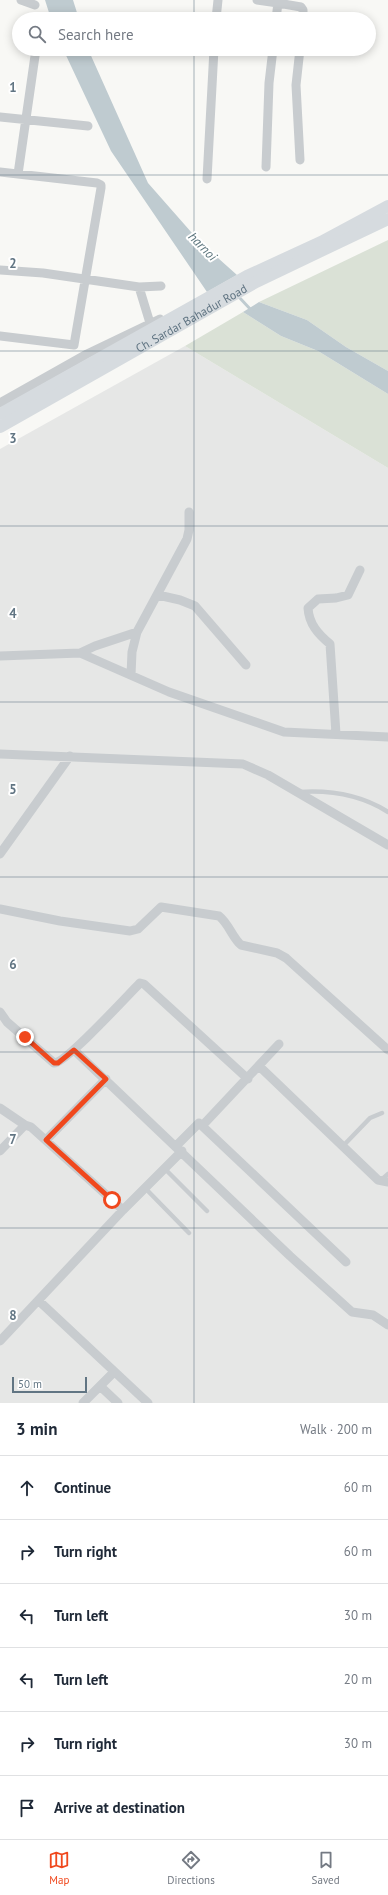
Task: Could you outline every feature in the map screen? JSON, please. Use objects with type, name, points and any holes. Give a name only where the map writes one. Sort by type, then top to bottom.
[{"type":"main road","name":"Ch. Sardar Bahadur Road","points":[[0,427],[215,300],[388,206]]},
{"type":"main road","name":"Ch. Sardar Bahadur Road","points":[[252,279],[388,219]]},
{"type":"main road","name":"Ch. Sardar Bahadur Road","points":[[0,414],[197,303],[215,300]]},
{"type":"street","points":[[21,0],[35,5]]},
{"type":"street","points":[[217,12],[218,0]]},
{"type":"street","points":[[257,0],[278,2],[301,8],[304,10],[304,12]]},
{"type":"street","points":[[277,12],[278,2]]},
{"type":"street","points":[[18,174],[35,56]]},
{"type":"street","points":[[207,179],[214,56]]},
{"type":"street","points":[[266,167],[271,56]]},
{"type":"street","points":[[299,56],[296,85],[300,160]]},
{"type":"street","points":[[0,117],[88,126]]},
{"type":"street","points":[[0,172],[101,185],[74,345]]},
{"type":"street","points":[[0,270],[43,273],[139,287],[161,286]]},
{"type":"street","points":[[139,287],[150,323]]},
{"type":"street","points":[[0,403],[87,354],[150,323],[197,303]]},
{"type":"street","points":[[0,336],[74,345],[87,354]]},
{"type":"street","points":[[131,675],[132,652],[137,632],[187,539],[190,530],[189,512]]},
{"type":"street","points":[[336,734],[330,644],[319,635],[309,619],[308,608],[318,599],[336,598],[348,595],[360,570]]},
{"type":"street","points":[[158,595],[180,600],[195,606],[246,665]]},
{"type":"street","points":[[0,656],[80,653],[95,646],[137,632]]},
{"type":"street","points":[[80,653],[169,692],[284,732],[388,737]]},
{"type":"street","points":[[0,754],[243,764],[256,768],[388,845]]},
{"type":"street","points":[[0,854],[70,756]]},
{"type":"street","points":[[0,909],[60,921],[130,931],[138,929],[162,907],[219,916],[224,920],[236,941],[241,945],[277,953],[286,958],[388,1050]]},
{"type":"street","points":[[0,1012],[7,1022],[54,1063],[58,1063],[74,1050],[140,984],[144,984],[248,1079]]},
{"type":"street","points":[[202,1126],[248,1079],[279,1044]]},
{"type":"street","points":[[74,1050],[290,1256],[352,1312],[373,1315],[388,1324]]},
{"type":"street","points":[[259,1066],[343,1146],[384,1182]]},
{"type":"street","points":[[46,1140],[106,1079]]},
{"type":"street","points":[[0,1108],[25,1125],[31,1127],[123,1210]]},
{"type":"street","points":[[0,1341],[123,1210],[164,1169],[199,1123],[346,1262]]},
{"type":"street","points":[[0,1151],[25,1125]]},
{"type":"street","points":[[39,1301],[148,1403]]},
{"type":"street","points":[[83,1403],[114,1372]]},
{"type":"street","points":[[100,1386],[118,1403]]},
{"type":"lane","points":[[298,792],[319,791],[355,796],[388,812]]},
{"type":"lane","points":[[343,1146],[370,1118],[382,1113]]},
{"type":"lane","points":[[164,1169],[207,1211]]},
{"type":"lane","points":[[384,1182],[388,1174]]},
{"type":"lane","points":[[145,1188],[189,1233]]},
{"type":"shaded area","points":[[388,240],[388,371],[346,347],[307,320],[259,302]]},
{"type":"shaded area","points":[[243,312],[281,336],[318,351],[388,394],[388,468],[185,346]]},
{"type":"shaded area","points":[[185,346],[388,468],[388,1403],[0,1403],[0,449]]},
{"type":"water","points":[[45,0],[73,0],[77,12],[49,12]]},
{"type":"water","points":[[66,56],[91,56],[148,183],[199,241],[237,275],[207,292],[111,151]]},
{"type":"water","points":[[259,302],[307,320],[346,347],[388,371],[388,394],[318,351],[281,336],[243,312]]},
{"type":"waterway","name":"harnoi","points":[[238,296],[252,311]]},
{"type":"route","points":[[25,1037],[54,1063],[58,1063],[74,1050],[106,1079],[46,1140],[112,1200]]}]
